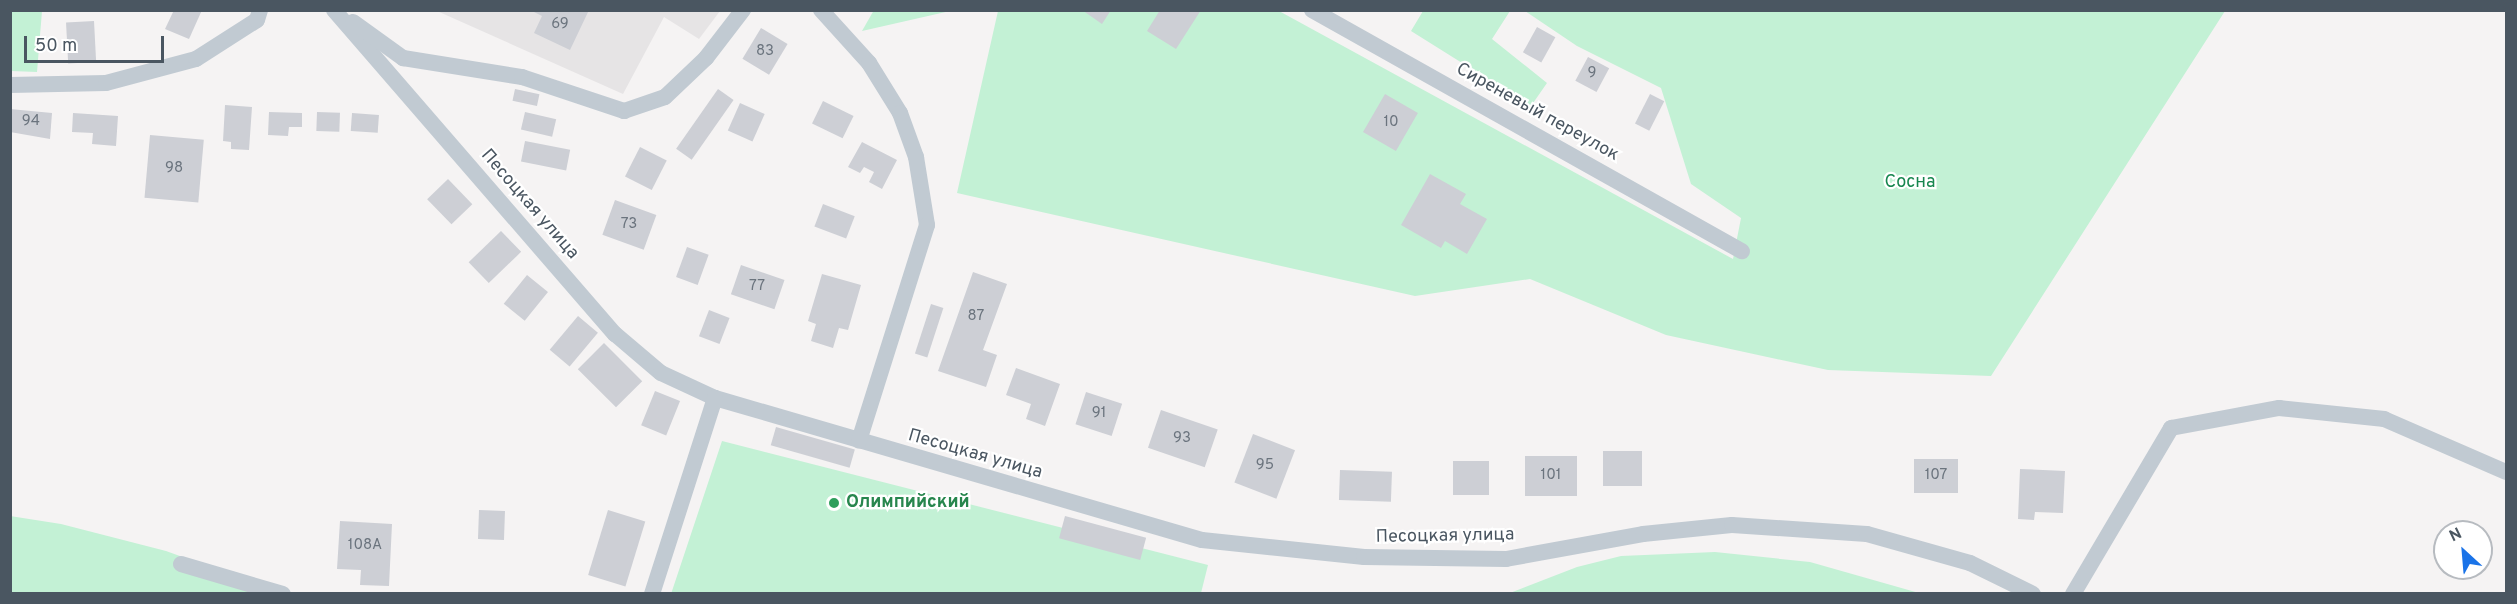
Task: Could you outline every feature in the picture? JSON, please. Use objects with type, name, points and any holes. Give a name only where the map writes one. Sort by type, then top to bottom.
[{"type":"street","points":[[10,85],[106,83],[196,59],[257,20],[260,10]]},
{"type":"street","name":"Песоцкая улица","points":[[336,10],[403,58],[522,77],[624,111],[665,97],[706,58],[743,10]]},
{"type":"street","name":"Песоцкая улица","points":[[336,10],[615,334],[661,373],[715,398],[1202,540],[1364,557],[1506,559],[1643,534],[1732,525],[1867,534],[1970,563],[2033,594]]},
{"type":"street","points":[[821,10],[869,63],[900,113],[916,157],[927,225],[859,441]]},
{"type":"street","name":"Сиреневый переулок","points":[[1312,10],[1742,251]]},
{"type":"street","points":[[652,594],[715,398]]},
{"type":"street","points":[[2073,594],[2171,428],[2279,408],[2384,418],[2506,472]]},
{"type":"street","points":[[182,564],[283,594]]},
{"type":"shaded area","points":[[437,11],[720,11],[699,39],[664,17],[623,94]]},
{"type":"green space","points":[[11,10],[42,11],[37,72],[11,71]]},
{"type":"green space","points":[[874,10],[950,10],[950,11],[862,31]]},
{"type":"green space","name":"Сосна","points":[[998,11],[1279,11],[1733,259],[1741,218],[1691,184],[1661,88],[1577,46],[1525,11],[2225,11],[1991,376],[1828,370],[1666,335],[1530,279],[1415,296],[957,193]]},
{"type":"green space","points":[[1423,11],[1510,11],[1492,39],[1547,83],[1531,106],[1411,31]]},
{"type":"green space","name":"Олимпийский","points":[[722,441],[1208,565],[1201,593],[671,594]]},
{"type":"green space","points":[[10,516],[61,524],[166,551],[282,593],[11,593]]},
{"type":"green space","points":[[1715,552],[1810,562],[1919,593],[1510,593],[1577,567],[1621,556]]},
{"type":"building","points":[[174,10],[202,10],[189,39],[165,29]]},
{"type":"building","points":[[530,10],[589,10],[570,50],[534,33],[542,16]]},
{"type":"building","points":[[1082,10],[1111,10],[1102,24]]},
{"type":"building","points":[[1160,10],[1201,10],[1176,49],[1147,31]]},
{"type":"building","points":[[94,21],[96,62],[68,63],[66,22]]},
{"type":"building","points":[[1537,27],[1555,37],[1541,63],[1523,52]]},
{"type":"building","points":[[761,28],[788,44],[769,75],[742,59]]},
{"type":"building","points":[[1588,57],[1609,68],[1597,92],[1575,81]]},
{"type":"building","points":[[515,89],[539,94],[537,106],[513,101]]},
{"type":"building","points":[[718,89],[734,100],[692,160],[676,149]]},
{"type":"building","points":[[1385,94],[1418,113],[1396,151],[1363,132]]},
{"type":"building","points":[[1650,94],[1664,101],[1649,131],[1635,123]]},
{"type":"building","points":[[823,101],[854,116],[843,138],[812,123]]},
{"type":"building","points":[[740,103],[765,114],[752,141],[728,130]]},
{"type":"building","points":[[225,105],[252,107],[249,150],[231,149],[231,142],[223,141]]},
{"type":"building","points":[[10,109],[52,113],[50,139],[10,132]]},
{"type":"building","points":[[269,112],[302,113],[302,127],[289,127],[288,136],[268,135]]},
{"type":"building","points":[[317,112],[340,113],[339,132],[316,131]]},
{"type":"building","points":[[525,112],[556,119],[552,137],[521,130]]},
{"type":"building","points":[[73,113],[118,116],[116,146],[92,144],[93,133],[72,132]]},
{"type":"building","points":[[352,113],[379,115],[378,133],[351,131]]},
{"type":"building","points":[[150,135],[204,140],[198,202],[145,198]]},
{"type":"building","points":[[525,141],[570,150],[566,170],[521,162]]},
{"type":"building","points":[[862,142],[897,160],[882,189],[869,182],[874,172],[864,167],[860,173],[848,167]]},
{"type":"building","points":[[640,147],[667,161],[652,190],[625,176]]},
{"type":"building","points":[[1430,174],[1466,194],[1460,204],[1487,219],[1467,254],[1445,241],[1441,248],[1401,225]]},
{"type":"building","points":[[448,179],[472,204],[451,224],[427,199]]},
{"type":"building","points":[[615,200],[656,215],[644,250],[602,235]]},
{"type":"building","points":[[823,204],[855,216],[846,239],[814,226]]},
{"type":"building","points":[[501,231],[521,252],[489,283],[469,262]]},
{"type":"building","points":[[687,247],[709,255],[698,285],[676,277]]},
{"type":"building","points":[[741,265],[784,280],[774,309],[731,294]]},
{"type":"building","points":[[973,272],[1007,284],[983,350],[997,355],[986,387],[938,371]]},
{"type":"building","points":[[822,274],[861,285],[848,330],[839,328],[833,348],[811,341],[816,324],[808,321]]},
{"type":"building","points":[[527,275],[548,292],[525,321],[504,304]]},
{"type":"building","points":[[931,304],[943,308],[927,357],[915,353]]},
{"type":"building","points":[[709,310],[730,318],[720,344],[699,336]]},
{"type":"building","points":[[578,316],[598,333],[570,366],[550,350]]},
{"type":"building","points":[[604,343],[642,381],[616,407],[578,369]]},
{"type":"building","points":[[1016,368],[1060,384],[1045,426],[1026,419],[1031,404],[1006,395]]},
{"type":"building","points":[[655,391],[680,401],[666,435],[641,425]]},
{"type":"building","points":[[1086,392],[1122,404],[1112,436],[1075,424]]},
{"type":"building","points":[[1161,410],[1218,430],[1205,467],[1148,448]]},
{"type":"building","points":[[776,427],[855,450],[850,468],[771,445]]},
{"type":"building","points":[[1253,434],[1295,450],[1276,499],[1234,483]]},
{"type":"building","points":[[1603,451],[1642,451],[1642,486],[1603,486]]},
{"type":"building","points":[[1525,456],[1577,456],[1577,496],[1525,496]]},
{"type":"building","points":[[1914,459],[1958,459],[1958,493],[1914,493]]},
{"type":"building","points":[[1453,461],[1489,461],[1489,495],[1453,495]]},
{"type":"building","points":[[2020,469],[2065,471],[2063,513],[2035,512],[2034,520],[2018,519]]},
{"type":"building","points":[[1340,470],[1392,472],[1391,502],[1339,500]]},
{"type":"building","points":[[479,510],[505,511],[504,540],[478,539]]},
{"type":"building","points":[[608,510],[645,521],[625,586],[588,575]]},
{"type":"building","points":[[1065,516],[1146,538],[1140,560],[1059,538]]},
{"type":"building","points":[[340,521],[392,524],[389,586],[360,585],[361,570],[337,569]]},
{"type":"place","name":"Олимпийский","points":[[834,503]]}]
